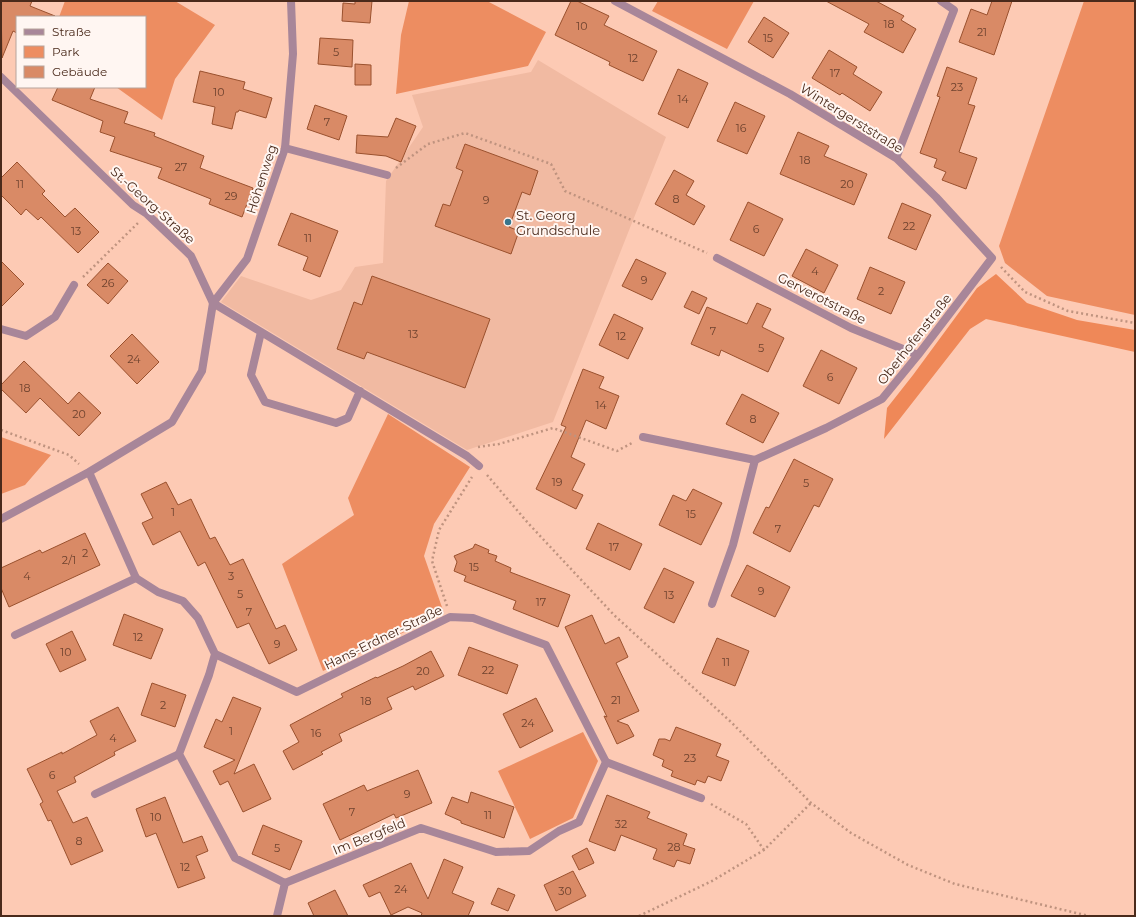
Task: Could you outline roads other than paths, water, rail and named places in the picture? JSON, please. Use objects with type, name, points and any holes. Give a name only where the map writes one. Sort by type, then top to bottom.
[{"type":"street","name":"Höhenweg","points":[[213,303],[247,259],[285,148],[293,54],[291,1]]},
{"type":"street","name":"Wintergerststraße","points":[[615,1],[790,94],[896,158],[936,197],[992,258]]},
{"type":"street","points":[[896,158],[954,10],[941,1]]},
{"type":"street","name":"St.-Georg-Straße","points":[[1,77],[133,205],[147,214],[191,256],[213,303]]},
{"type":"street","points":[[285,148],[387,175]]},
{"type":"street","name":"Gerverotstraße","points":[[717,258],[851,328],[918,355]]},
{"type":"street","name":"Oberhofenstraße","points":[[755,460],[826,428],[882,399],[918,355],[992,258]]},
{"type":"street","points":[[1,329],[26,336],[55,317],[74,286]]},
{"type":"street","points":[[1,519],[89,472],[172,422],[202,371],[213,303],[467,456],[479,466]]},
{"type":"street","points":[[261,332],[251,375],[265,402],[336,423],[348,418],[360,391]]},
{"type":"street","points":[[643,437],[755,460],[732,544],[712,604]]},
{"type":"street","points":[[89,472],[136,578],[158,592],[183,601],[198,618],[215,654],[209,675],[179,754],[95,794]]},
{"type":"street","points":[[15,635],[136,578]]},
{"type":"street","name":"Hans-Erdner-Straße","points":[[215,654],[297,692],[450,618],[473,618],[546,645],[606,762]]},
{"type":"street","points":[[179,754],[236,858],[285,883],[277,916]]},
{"type":"street","points":[[606,762],[701,798]]},
{"type":"street","name":"Im Bergfeld","points":[[285,883],[421,828],[496,852],[529,851],[559,832],[579,822],[606,762]]},
{"type":"place","name":"St. Georg Grundschule","points":[[508,222]]}]
